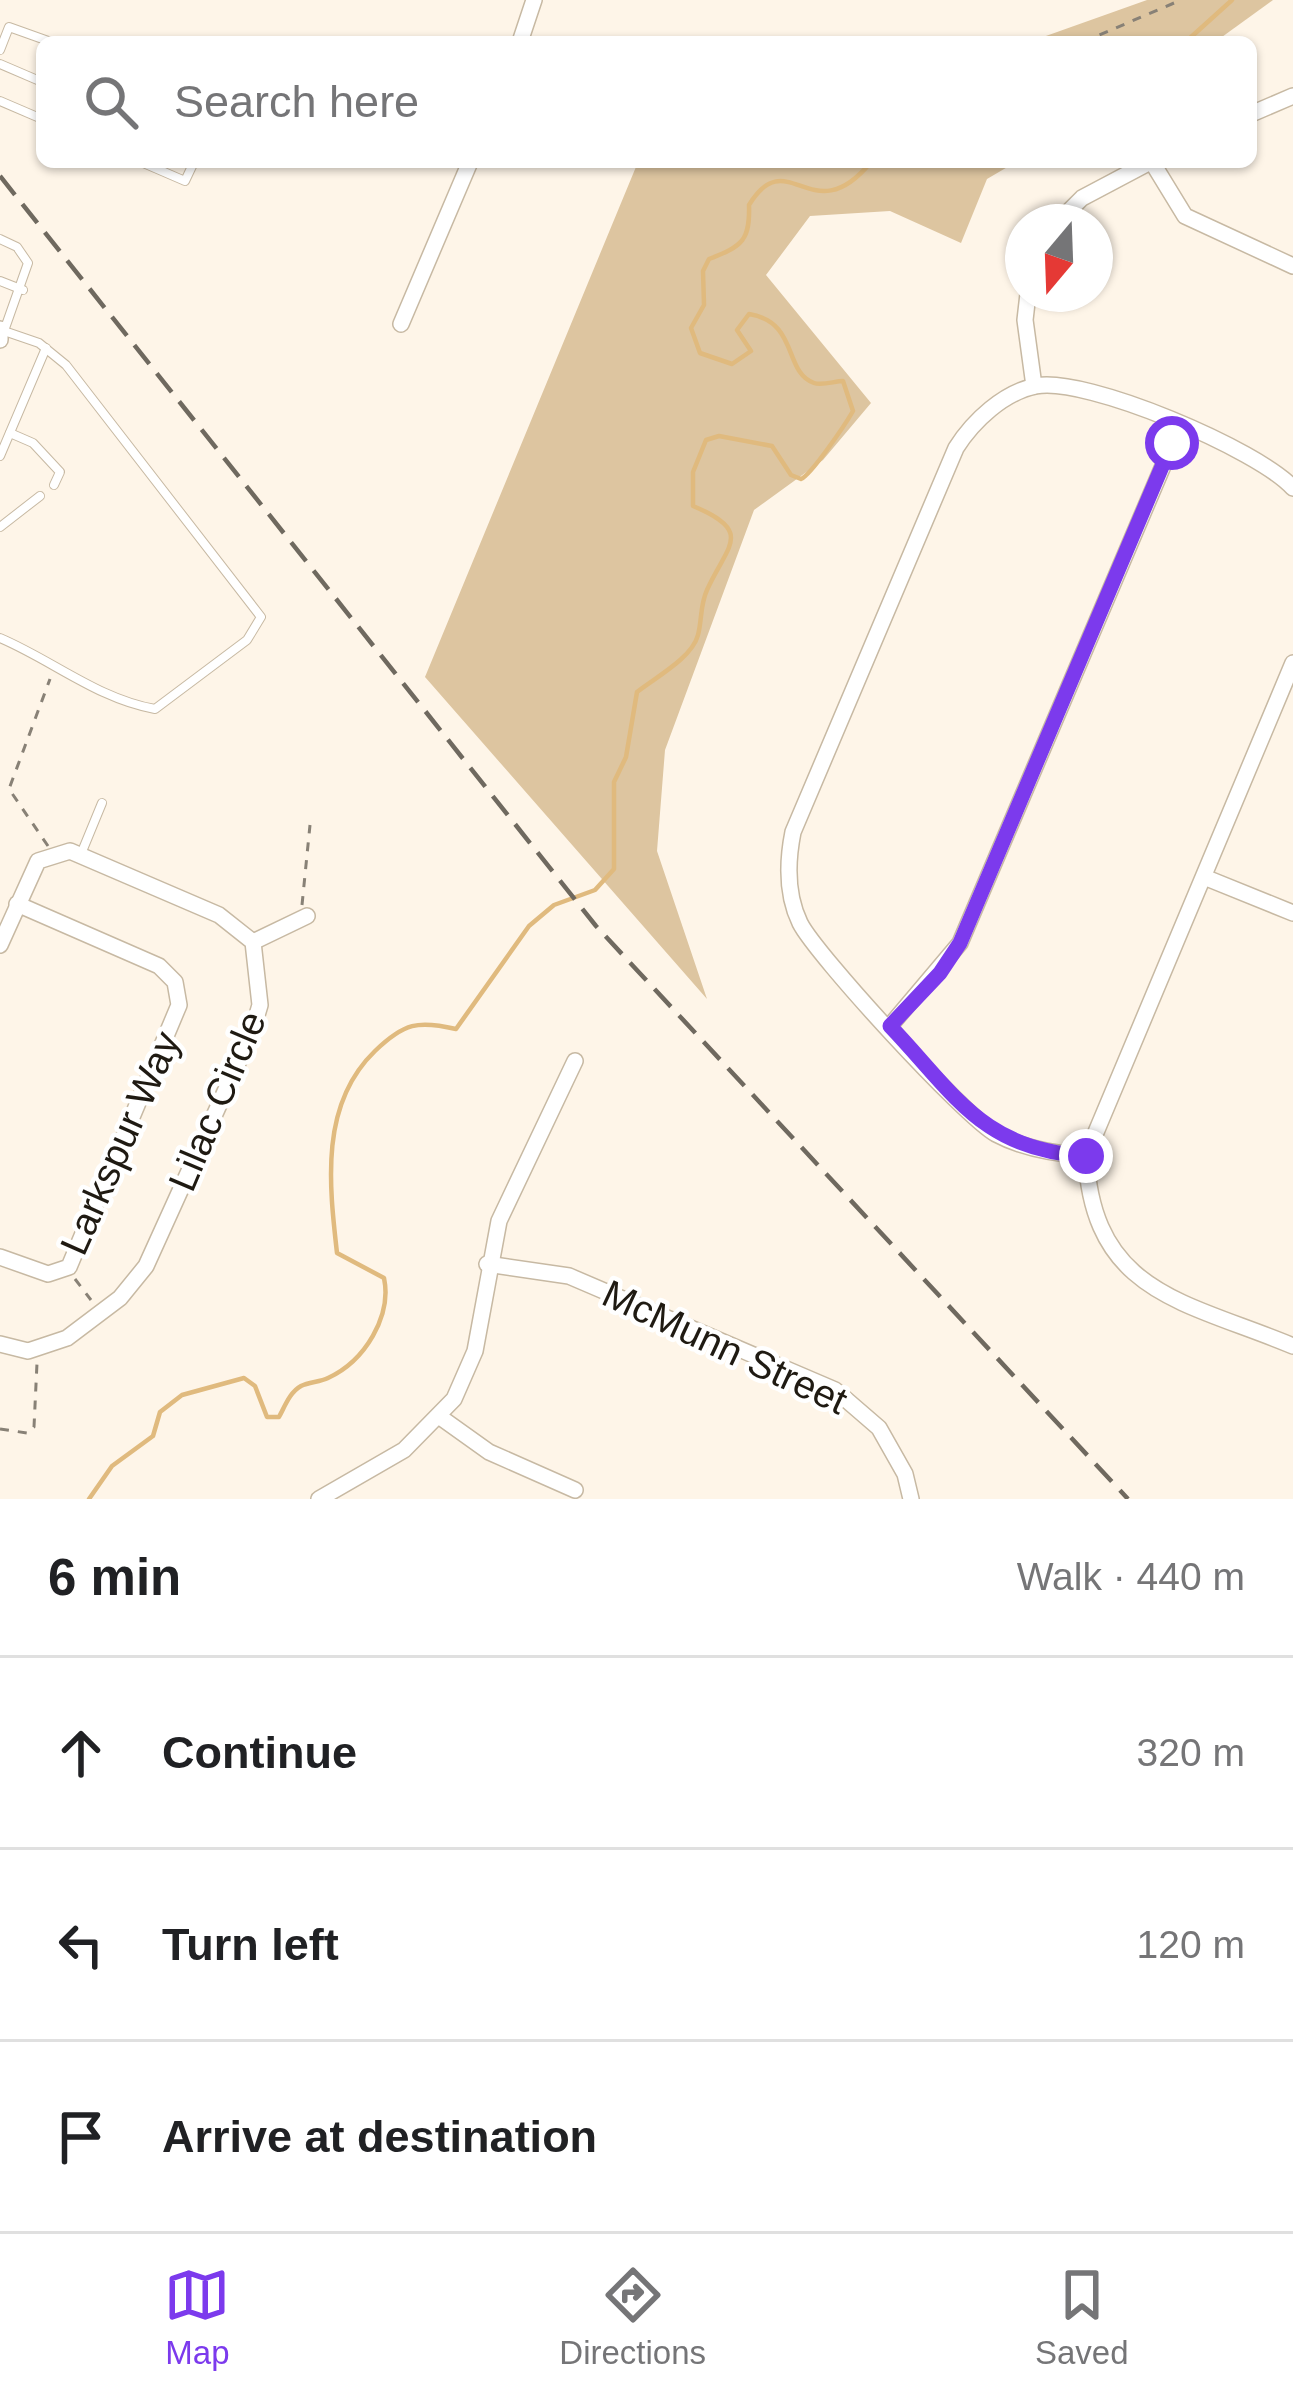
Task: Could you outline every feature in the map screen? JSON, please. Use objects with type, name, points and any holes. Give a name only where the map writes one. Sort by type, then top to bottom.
[{"type":"street","points":[[523,36],[534,0]]},
{"type":"street","points":[[1257,111],[1293,96]]},
{"type":"street","points":[[401,324],[467,168]]},
{"type":"street","points":[[1075,204],[1139,168]]},
{"type":"street","points":[[1155,168],[1185,216],[1293,266]]},
{"type":"street","points":[[1025,312],[1034,386]]},
{"type":"street","points":[[1086,1156],[1037,1150],[992,1132],[968,1114],[800,924],[789,873],[793,832],[956,448],[986,413],[1034,386],[1100,392],[1248,454],[1293,488]]},
{"type":"street","points":[[890,1026],[940,973],[960,943],[1180,426]]},
{"type":"street","points":[[1293,663],[1086,1156],[1095,1222],[1130,1272],[1293,1346]]},
{"type":"street","points":[[0,945],[38,861],[51,853],[81,855],[219,915],[254,942],[304,917]]},
{"type":"street","points":[[1204,877],[1293,913]]},
{"type":"street","name":"Larkspur Way","points":[[0,1257],[49,1274],[66,1268],[176,1016],[178,994],[159,966],[17,904]]},
{"type":"street","name":"Lilac Circle","points":[[37,1350],[67,1338],[101,1314],[146,1266],[252,1032],[260,1005],[254,942]]},
{"type":"street","points":[[319,1499],[404,1450],[440,1418],[475,1352],[487,1264],[499,1221],[574,1061]]},
{"type":"street","name":"McMunn Street","points":[[487,1264],[569,1276],[835,1390],[879,1428],[905,1474],[911,1499]]},
{"type":"street","points":[[0,1344],[37,1350]]},
{"type":"street","points":[[440,1418],[489,1452],[575,1490]]},
{"type":"lane","points":[[0,50],[9,27],[36,37]]},
{"type":"lane","points":[[0,64],[36,79]]},
{"type":"lane","points":[[0,101],[36,116]]},
{"type":"lane","points":[[155,168],[185,181],[191,168]]},
{"type":"lane","points":[[0,239],[25,257],[23,290],[1,333],[46,348],[66,365],[261,617],[247,640],[154,709],[0,638]]},
{"type":"lane","points":[[0,281],[23,290]]},
{"type":"lane","points":[[0,456],[46,348]]},
{"type":"lane","points":[[10,433],[33,443],[50,460],[60,472],[54,484]]},
{"type":"lane","points":[[0,527],[40,496]]},
{"type":"lane","points":[[81,855],[102,803]]},
{"type":"path","points":[[1097,36],[1181,0]]},
{"type":"path","points":[[51,853],[9,789],[50,692],[51,676],[60,669]]},
{"type":"path","points":[[304,917],[310,825]]},
{"type":"path","points":[[66,1268],[101,1314]]},
{"type":"path","points":[[0,1429],[28,1432],[34,1427],[37,1350]]},
{"type":"shaded area","points":[[1147,0],[1273,0],[1223,36],[1046,36]]},
{"type":"shaded area","points":[[636,168],[1006,168],[987,179],[961,243],[890,211],[810,216],[766,275],[871,403],[823,460],[754,510],[665,750],[657,851],[707,999],[425,677]]},
{"type":"waterway","points":[[1192,36],[1232,0]]},
{"type":"waterway","points":[[89,1499],[112,1466],[153,1436],[160,1412],[182,1395],[244,1378],[255,1386],[267,1417],[279,1417],[297,1389],[341,1370],[373,1336],[384,1307],[384,1278],[337,1253],[332,1146],[345,1095],[357,1072],[395,1034],[421,1025],[456,1029],[529,926],[554,905],[595,890],[614,869],[614,782],[626,757],[637,692],[681,659],[694,643],[705,596],[731,541],[724,524],[693,506],[693,472],[706,440],[719,436],[772,446],[791,475],[801,479],[853,411],[843,381],[817,384],[804,377],[783,336],[765,319],[749,314],[737,330],[751,351],[732,364],[700,353],[691,328],[704,305],[703,271],[709,259],[742,240],[749,205],[763,188],[776,181],[833,190],[865,168]]},
{"type":"railway","points":[[0,176],[596,926],[1128,1499]]},
{"type":"route","points":[[1086,1156],[1037,1150],[992,1132],[968,1114],[890,1026],[940,973],[960,943],[1172,443]]}]
